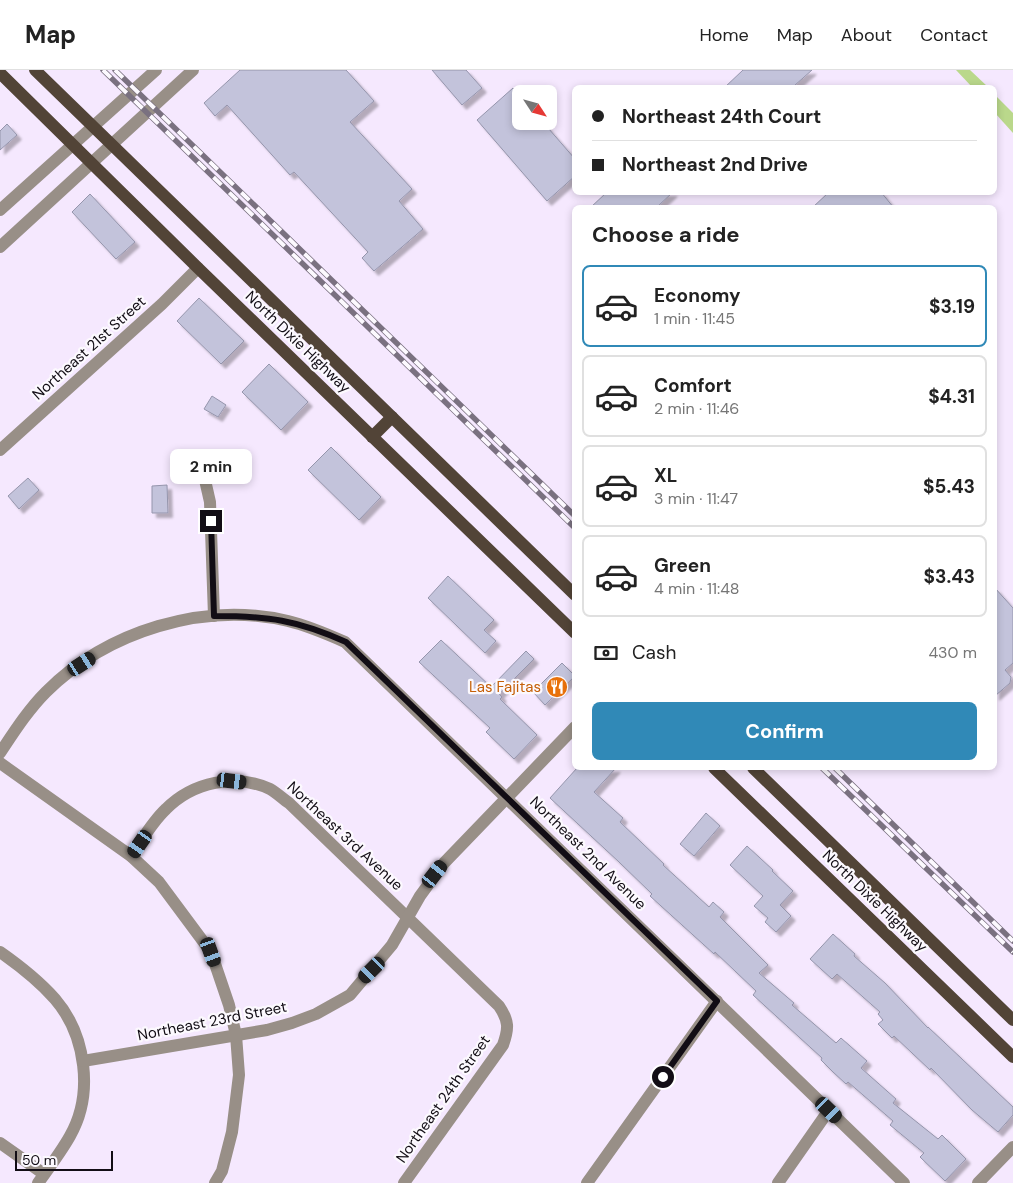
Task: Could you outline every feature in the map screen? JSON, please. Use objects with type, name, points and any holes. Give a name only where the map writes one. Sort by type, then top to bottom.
[{"type":"main road","name":"North Dixie Highway","points":[[35,70],[572,592]]},
{"type":"main road","name":"North Dixie Highway","points":[[0,73],[91,164],[572,630]]},
{"type":"main road","points":[[372,437],[392,417]]},
{"type":"main road","name":"North Dixie Highway","points":[[716,770],[1013,1058]]},
{"type":"main road","name":"North Dixie Highway","points":[[755,770],[1013,1020]]},
{"type":"street","points":[[0,210],[156,70]]},
{"type":"street","points":[[0,247],[192,70]]},
{"type":"street","name":"Northeast 21st Street","points":[[0,450],[162,304],[198,268]]},
{"type":"street","points":[[205,480],[210,502],[214,616]]},
{"type":"street","name":"Northeast 2nd Avenue","points":[[0,753],[16,729],[45,693],[67,673],[126,639],[156,626],[214,616],[255,616],[287,621],[315,629],[346,642],[904,1183]]},
{"type":"street","name":"Northeast 23rd Street","points":[[83,1060],[267,1030],[292,1024],[316,1014],[350,994],[392,945],[427,884],[444,863],[572,730]]},
{"type":"street","points":[[0,762],[131,856],[159,882],[211,952],[230,1005],[236,1035],[239,1075],[232,1132],[222,1171],[215,1183]]},
{"type":"street","name":"Northeast 3rd Avenue","points":[[131,856],[165,810],[184,794],[213,783],[232,781],[250,783],[271,790],[289,803],[499,1006]]},
{"type":"street","points":[[0,952],[27,971],[56,1000],[73,1025],[83,1060],[84,1081],[83,1095],[76,1123],[70,1136],[41,1178],[0,1143]]},
{"type":"street","points":[[587,1183],[717,1001]]},
{"type":"street","name":"Northeast 24th Street","points":[[404,1183],[502,1045],[508,1031],[506,1017],[499,1006]]},
{"type":"street","points":[[778,1183],[829,1110]]},
{"type":"street","points":[[978,1183],[1013,1147]]},
{"type":"green space","points":[[956,70],[970,70],[986,85],[970,85]]},
{"type":"green space","points":[[997,97],[1013,113],[1013,133],[997,115]]},
{"type":"building","points":[[240,70],[346,70],[374,101],[350,122],[412,189],[399,201],[423,229],[374,271],[362,258],[368,252],[294,172],[290,175],[227,105],[215,116],[204,103]]},
{"type":"building","points":[[432,70],[466,70],[482,88],[462,105]]},
{"type":"building","points":[[743,70],[812,70],[795,85],[727,85]]},
{"type":"building","points":[[512,89],[512,130],[550,130],[572,156],[572,179],[547,201],[477,120]]},
{"type":"building","points":[[7,124],[17,135],[0,150],[0,131]]},
{"type":"building","points":[[90,194],[135,242],[116,259],[72,212]]},
{"type":"building","points":[[604,195],[670,195],[659,205],[593,205]]},
{"type":"building","points":[[826,195],[883,195],[892,205],[815,205]]},
{"type":"building","points":[[199,298],[244,341],[221,364],[177,321]]},
{"type":"building","points":[[269,364],[308,402],[281,430],[242,392]]},
{"type":"building","points":[[212,396],[226,405],[218,417],[204,409]]},
{"type":"building","points":[[331,447],[381,497],[359,520],[308,470]]},
{"type":"building","points":[[28,478],[39,490],[19,509],[8,496]]},
{"type":"building","points":[[167,485],[168,513],[152,513],[152,486]]},
{"type":"building","points":[[448,576],[494,620],[484,630],[496,641],[485,653],[428,598]]},
{"type":"building","points":[[997,590],[1013,608],[1013,663],[1005,670],[1011,677],[1010,683],[997,694]]},
{"type":"building","points":[[441,640],[491,687],[526,651],[534,659],[499,694],[502,697],[500,699],[537,735],[514,759],[486,732],[490,728],[419,662]]},
{"type":"building","points":[[562,663],[572,673],[572,679],[545,705],[533,692]]},
{"type":"building","points":[[575,770],[614,770],[594,792],[623,818],[620,822],[709,907],[713,902],[724,912],[720,917],[768,965],[759,973],[836,1043],[841,1038],[867,1061],[861,1068],[896,1099],[893,1103],[938,1139],[942,1135],[966,1159],[945,1181],[920,1157],[924,1153],[890,1125],[893,1121],[848,1082],[846,1084],[833,1072],[821,1060],[822,1058],[753,995],[756,991],[715,952],[714,954],[650,896],[652,894],[550,798]]},
{"type":"building","points":[[706,813],[720,826],[694,856],[680,844]]},
{"type":"building","points":[[747,846],[793,891],[780,905],[791,916],[776,932],[765,922],[768,918],[754,906],[763,896],[730,865]]},
{"type":"building","points":[[833,934],[855,954],[854,956],[885,983],[928,1028],[1013,1107],[1013,1115],[998,1132],[972,1110],[931,1068],[930,1070],[894,1036],[892,1038],[878,1024],[883,1020],[878,1014],[880,1012],[837,974],[832,979],[810,959]]},
{"type":"railway","points":[[103,70],[572,525]]},
{"type":"railway","points":[[115,70],[572,513]]},
{"type":"railway","points":[[824,770],[1013,952]]},
{"type":"railway","points":[[837,770],[1013,941]]},
{"type":"place","name":"Las Fajitas","points":[[557,687]]},
{"type":"route","points":[[211,521],[214,616],[255,616],[287,621],[315,629],[346,642],[717,1001],[663,1077]]}]
